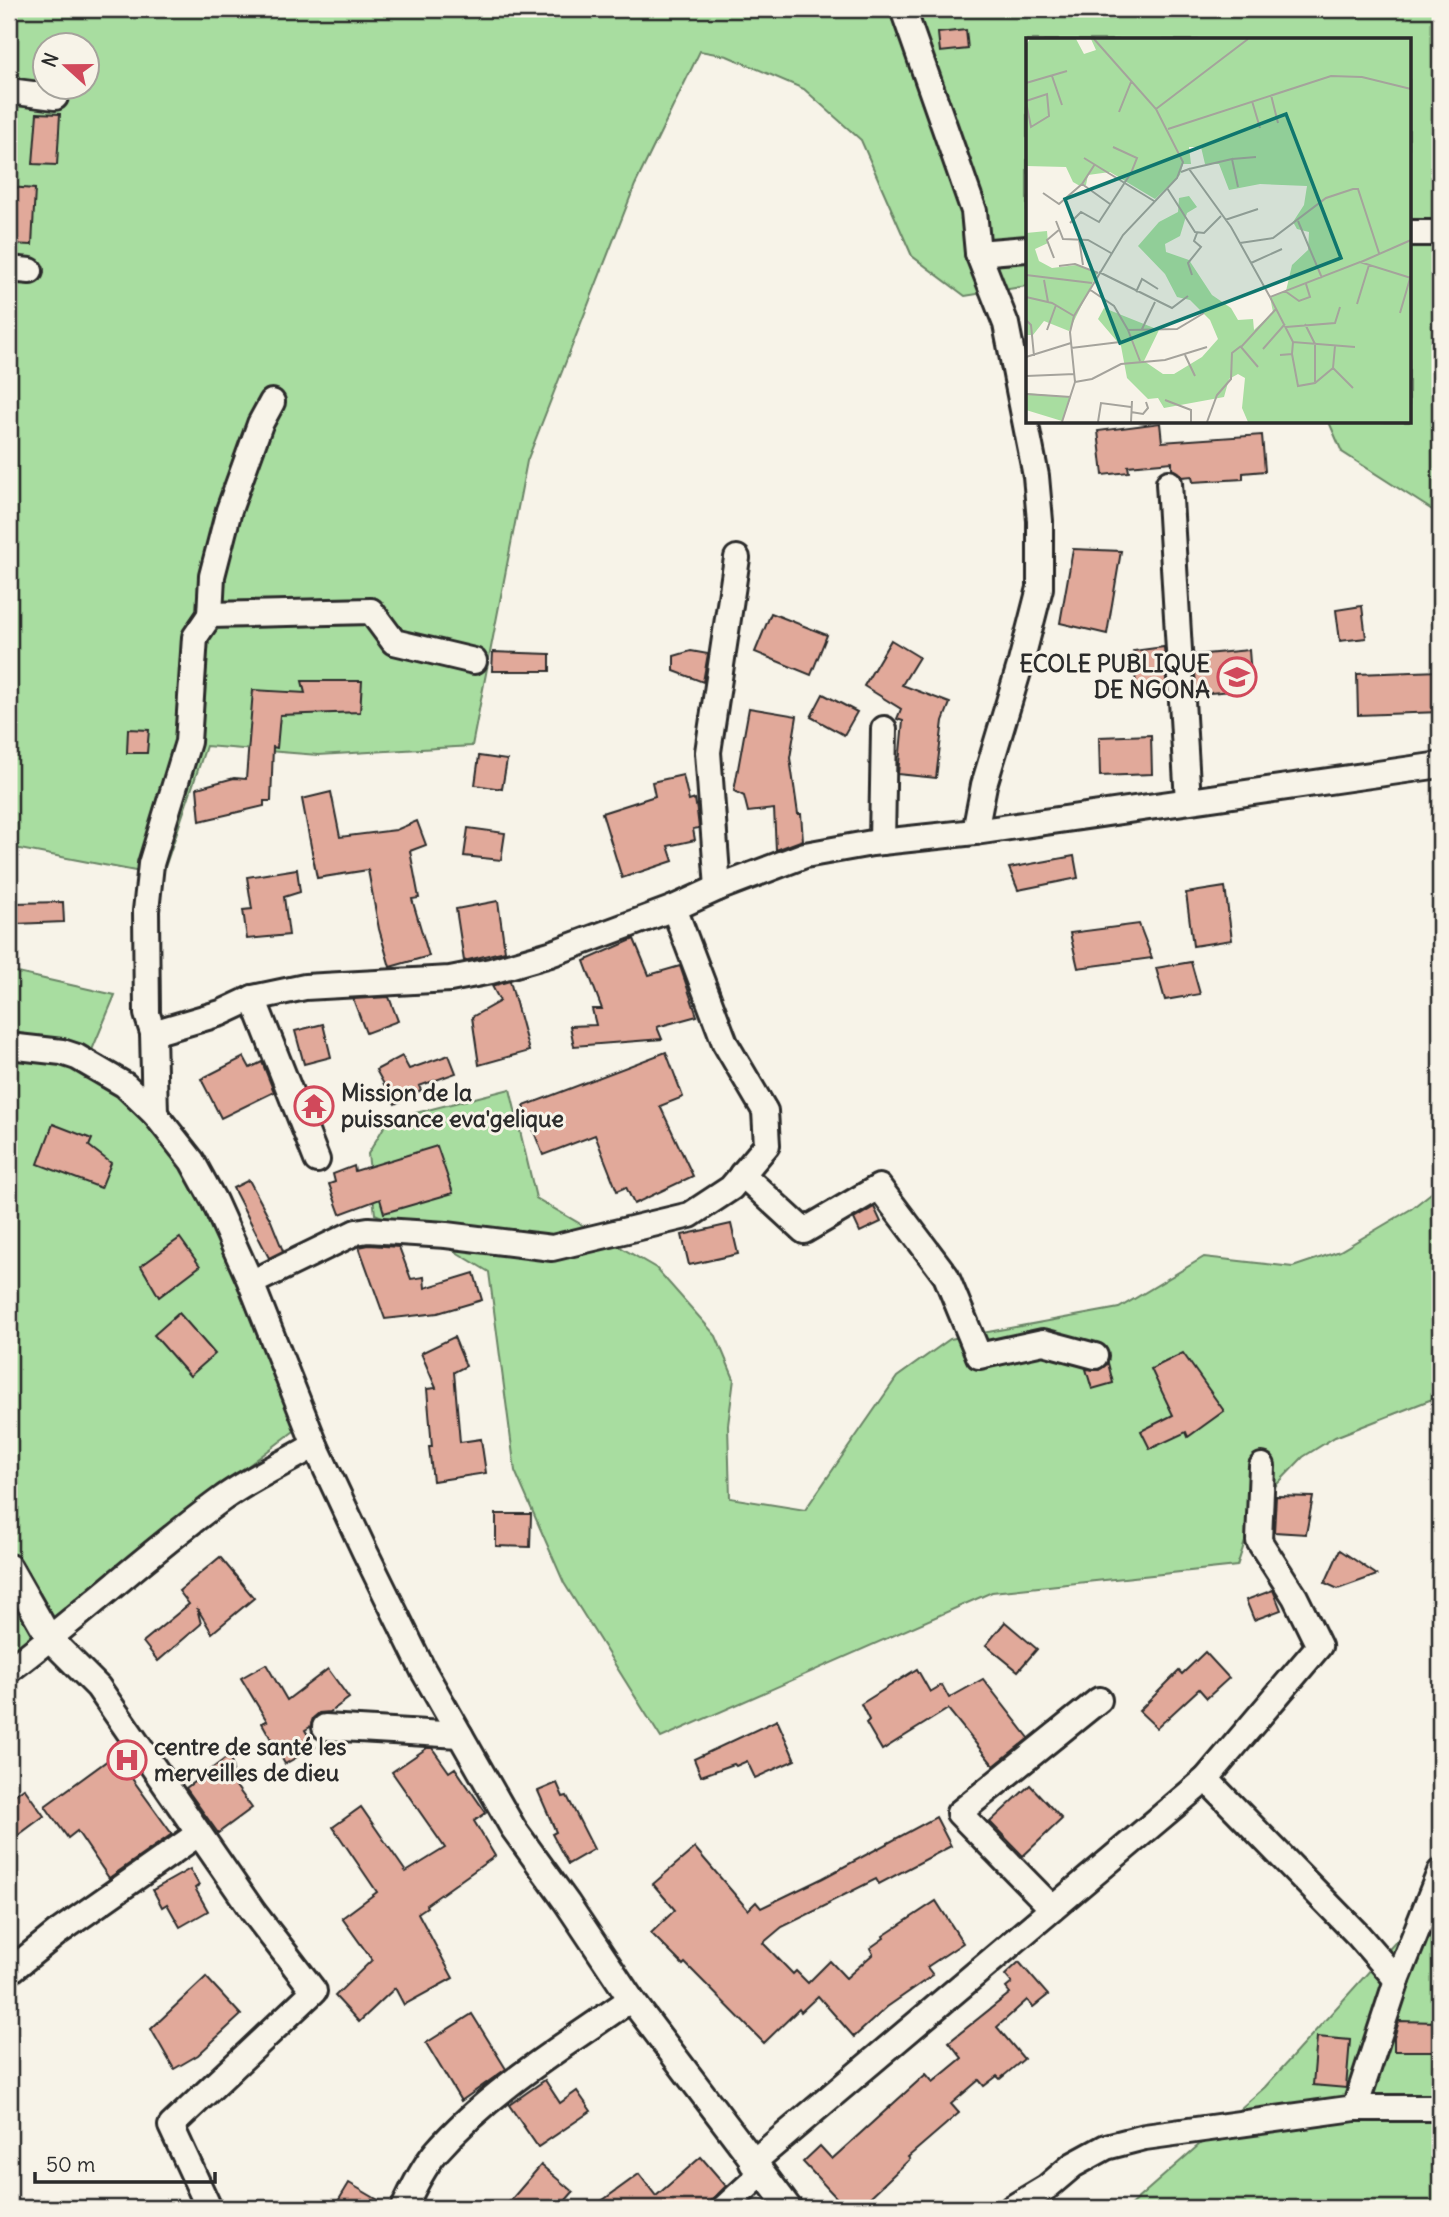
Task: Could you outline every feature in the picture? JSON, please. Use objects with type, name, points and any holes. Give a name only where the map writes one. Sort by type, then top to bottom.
[{"type":"street","points":[[903,9],[974,211],[978,253],[1006,324],[1036,476],[1041,521],[1040,588],[984,785],[975,832]]},
{"type":"street","points":[[9,91],[32,94]]},
{"type":"street","points":[[1410,233],[1440,233]]},
{"type":"street","points":[[978,253],[1026,249]]},
{"type":"street","points":[[155,1114],[153,1033],[147,1014],[146,911],[151,864],[188,742],[195,637],[209,615],[212,576],[229,510],[260,424],[272,402]]},
{"type":"street","points":[[1169,483],[1188,801]]},
{"type":"street","points":[[718,888],[708,752],[737,558]]},
{"type":"street","points":[[209,615],[371,611],[394,642],[474,661]]},
{"type":"street","points":[[882,842],[884,729]]},
{"type":"street","points":[[153,1033],[221,1013],[253,998],[305,987],[450,979],[491,971],[550,954],[805,855],[1440,765]]},
{"type":"street","points":[[251,1283],[356,1232],[368,1230],[446,1236],[552,1248],[690,1216],[731,1188],[767,1145],[765,1111],[725,1043],[674,908]]},
{"type":"street","points":[[253,998],[317,1160]]},
{"type":"street","points":[[9,1046],[45,1048],[77,1057],[125,1085],[155,1114],[192,1161],[214,1201],[251,1283],[315,1445],[418,1658],[513,1828],[568,1903],[631,1999],[756,2168],[789,2208]]},
{"type":"street","points":[[743,1174],[804,1231],[879,1187],[946,1276],[979,1356],[1043,1342],[1095,1356]]},
{"type":"street","points":[[9,1671],[133,1568],[225,1497],[315,1445]]},
{"type":"street","points":[[724,2208],[756,2168],[1052,1908],[1206,1779],[1318,1646],[1295,1597],[1259,1541],[1262,1466]]},
{"type":"street","points":[[9,1567],[50,1639],[99,1687],[198,1834],[314,1991],[171,2126],[209,2208]]},
{"type":"street","points":[[1052,1908],[959,1813],[1099,1700]]},
{"type":"street","points":[[325,1727],[460,1735]]},
{"type":"street","points":[[1206,1779],[1358,1935],[1397,1980]]},
{"type":"street","points":[[9,1972],[57,1933],[198,1834]]},
{"type":"street","points":[[1355,2108],[1397,1980],[1440,1872]]},
{"type":"street","points":[[404,2208],[434,2154],[473,2117],[523,2075],[631,1999]]},
{"type":"street","points":[[1012,2208],[1046,2188],[1073,2165],[1107,2147],[1144,2137],[1355,2108],[1440,2108]]},
{"type":"green space","points":[[9,9],[1440,9],[1440,515],[1342,452],[1330,424],[1410,424],[1410,38],[1026,38],[1026,286],[965,296],[912,256],[861,140],[804,89],[727,56],[700,51],[635,185],[527,461],[472,746],[318,755],[206,746],[162,876],[9,847]]},
{"type":"green space","points":[[9,971],[115,995],[87,1062],[176,1128],[302,1425],[128,1557],[9,1655]]},
{"type":"green space","points":[[510,1089],[536,1198],[656,1268],[716,1336],[734,1379],[728,1425],[730,1498],[805,1510],[897,1377],[950,1339],[1119,1308],[1204,1257],[1293,1267],[1340,1251],[1411,1209],[1440,1186],[1440,1396],[1335,1437],[1303,1457],[1257,1505],[1237,1566],[992,1592],[661,1738],[564,1583],[515,1471],[489,1272],[441,1243],[375,1214],[368,1154],[388,1120]]},
{"type":"green space","points":[[1440,1875],[1440,2208],[1127,2208],[1265,2087],[1419,1916]]},
{"type":"building","points":[[966,30],[968,49],[940,52],[938,33]]},
{"type":"building","points":[[37,113],[60,114],[57,165],[33,164]]},
{"type":"building","points":[[9,187],[35,189],[32,245],[9,244]]},
{"type":"building","points":[[1160,424],[1162,442],[1262,435],[1265,471],[1243,473],[1243,479],[1193,482],[1192,476],[1182,477],[1172,469],[1172,462],[1128,466],[1129,472],[1103,475],[1098,431]]},
{"type":"building","points":[[1073,549],[1121,551],[1107,634],[1060,623]]},
{"type":"building","points":[[1362,606],[1366,638],[1340,641],[1336,610]]},
{"type":"building","points":[[771,613],[827,635],[811,675],[755,652]]},
{"type":"building","points":[[891,640],[919,657],[902,685],[950,703],[943,721],[936,778],[898,774],[903,721],[897,719],[901,709],[864,686]]},
{"type":"building","points":[[1164,647],[1167,694],[1137,697],[1133,651]]},
{"type":"building","points":[[1249,650],[1252,689],[1200,694],[1200,690],[1196,690],[1194,655]]},
{"type":"building","points":[[691,651],[708,654],[703,682],[674,671],[674,656]]},
{"type":"building","points":[[493,652],[550,654],[550,671],[492,671]]},
{"type":"building","points":[[1440,671],[1440,712],[1358,715],[1357,674]]},
{"type":"building","points":[[302,681],[362,681],[360,712],[280,715],[277,748],[273,747],[271,801],[264,801],[264,806],[200,821],[197,788],[234,778],[246,779],[253,690],[305,693]]},
{"type":"building","points":[[823,694],[857,712],[844,735],[811,717]]},
{"type":"building","points":[[749,708],[797,716],[790,758],[803,840],[776,850],[774,809],[748,812],[744,796],[734,791]]},
{"type":"building","points":[[128,729],[149,730],[147,753],[127,753]]},
{"type":"building","points":[[1151,735],[1152,774],[1100,776],[1099,737]]},
{"type":"building","points":[[479,756],[507,760],[502,789],[475,785]]},
{"type":"building","points":[[683,775],[689,801],[695,799],[699,828],[693,829],[695,840],[668,846],[673,861],[622,878],[602,813],[655,796],[652,782]]},
{"type":"building","points":[[331,792],[340,837],[396,830],[417,821],[426,845],[410,851],[419,898],[412,899],[429,956],[390,967],[379,929],[368,870],[317,878],[302,799]]},
{"type":"building","points":[[468,828],[505,833],[501,860],[464,856]]},
{"type":"building","points":[[1074,856],[1078,878],[1018,890],[1009,868]]},
{"type":"building","points":[[297,869],[300,892],[284,897],[289,935],[247,939],[243,910],[252,909],[247,877]]},
{"type":"building","points":[[1225,887],[1232,940],[1193,946],[1186,893]]},
{"type":"building","points":[[498,901],[505,951],[464,961],[456,909]]},
{"type":"building","points":[[63,902],[64,922],[14,924],[13,903]]},
{"type":"building","points":[[1139,924],[1152,958],[1078,968],[1070,933]]},
{"type":"building","points":[[634,939],[649,975],[680,966],[697,1016],[657,1027],[662,1039],[574,1046],[570,1026],[596,1025],[592,1009],[602,1009],[584,961]]},
{"type":"building","points":[[1191,962],[1200,994],[1165,1000],[1156,968]]},
{"type":"building","points":[[510,981],[529,1051],[479,1065],[472,1017],[500,1001],[492,986]]},
{"type":"building","points":[[389,997],[398,1021],[366,1033],[353,999]]},
{"type":"building","points":[[323,1024],[331,1057],[304,1064],[295,1031]]},
{"type":"building","points":[[666,1052],[683,1097],[660,1106],[693,1176],[634,1204],[626,1187],[617,1191],[595,1135],[543,1155],[524,1106]]},
{"type":"building","points":[[449,1055],[456,1073],[419,1086],[421,1090],[395,1104],[376,1070],[402,1056],[409,1069]]},
{"type":"building","points":[[244,1057],[250,1068],[262,1062],[274,1092],[221,1118],[201,1079]]},
{"type":"building","points":[[53,1124],[92,1139],[89,1146],[111,1163],[101,1188],[38,1164]]},
{"type":"building","points":[[437,1146],[453,1193],[384,1213],[380,1199],[340,1214],[329,1184],[335,1182],[333,1174],[354,1166],[355,1171]]},
{"type":"building","points":[[249,1180],[271,1221],[283,1251],[269,1258],[233,1188]]},
{"type":"building","points":[[874,1207],[881,1222],[860,1232],[854,1219]]},
{"type":"building","points":[[731,1224],[738,1254],[689,1265],[682,1235]]},
{"type":"building","points":[[180,1238],[200,1266],[159,1297],[141,1266]]},
{"type":"building","points":[[359,1247],[399,1247],[411,1279],[424,1277],[425,1288],[474,1273],[482,1300],[438,1313],[385,1319]]},
{"type":"building","points":[[179,1313],[215,1354],[190,1376],[154,1335]]},
{"type":"building","points":[[454,1337],[466,1366],[454,1372],[460,1442],[481,1439],[486,1473],[433,1481],[427,1389],[436,1388],[421,1353]]},
{"type":"building","points":[[1183,1353],[1224,1411],[1188,1437],[1186,1432],[1150,1449],[1141,1431],[1173,1415],[1151,1369]]},
{"type":"building","points":[[1108,1363],[1113,1383],[1092,1389],[1086,1369],[1099,1370]]},
{"type":"building","points":[[1276,1496],[1313,1497],[1306,1534],[1274,1532]]},
{"type":"building","points":[[496,1514],[531,1514],[530,1547],[496,1546]]},
{"type":"building","points":[[1340,1550],[1377,1575],[1338,1589],[1325,1583]]},
{"type":"building","points":[[220,1557],[254,1598],[212,1633],[197,1608],[201,1624],[158,1661],[143,1642],[189,1604],[179,1591]]},
{"type":"building","points":[[1273,1590],[1281,1610],[1254,1620],[1246,1600]]},
{"type":"building","points":[[1005,1622],[1037,1649],[1018,1671],[986,1645]]},
{"type":"building","points":[[1205,1652],[1229,1678],[1207,1698],[1199,1689],[1157,1728],[1139,1711],[1179,1671],[1182,1674]]},
{"type":"building","points":[[266,1664],[287,1700],[328,1669],[349,1698],[330,1712],[319,1713],[313,1718],[310,1727],[305,1730],[315,1747],[285,1764],[262,1723],[267,1721],[241,1678]]},
{"type":"building","points":[[917,1669],[930,1692],[942,1685],[949,1698],[983,1679],[1029,1738],[994,1766],[948,1709],[882,1750],[866,1723],[869,1720],[861,1704]]},
{"type":"building","points":[[777,1720],[795,1760],[755,1778],[747,1761],[701,1776],[694,1759]]},
{"type":"building","points":[[427,1748],[432,1748],[449,1772],[455,1768],[486,1813],[474,1821],[495,1856],[418,1913],[453,1978],[404,2005],[395,1988],[359,2022],[335,1996],[372,1960],[342,1918],[377,1892],[333,1827],[361,1807],[406,1872],[445,1848],[392,1772]]},
{"type":"building","points":[[115,1755],[172,1834],[109,1878],[77,1831],[68,1838],[45,1806]]},
{"type":"building","points":[[230,1755],[236,1786],[252,1808],[218,1833],[186,1788]]},
{"type":"building","points":[[557,1783],[563,1797],[567,1796],[594,1849],[568,1864],[552,1834],[556,1832],[538,1791]]},
{"type":"building","points":[[1030,1785],[1062,1819],[1023,1856],[990,1822]]},
{"type":"building","points":[[24,1788],[44,1816],[9,1842],[9,1799]]},
{"type":"building","points":[[936,1817],[951,1846],[879,1884],[876,1879],[828,1903],[782,1927],[763,1943],[793,1974],[796,1971],[808,1983],[830,1961],[846,1978],[873,1954],[870,1948],[884,1938],[883,1936],[936,1901],[963,1943],[927,1967],[933,1975],[887,2007],[854,2037],[818,1996],[801,2012],[799,2009],[764,2043],[685,1963],[683,1965],[651,1933],[675,1910],[653,1884],[695,1848],[748,1910],[756,1902],[761,1908],[823,1878]]},
{"type":"building","points":[[190,1869],[199,1885],[195,1888],[208,1911],[180,1927],[167,1904],[162,1907],[153,1890]]},
{"type":"building","points":[[1019,1962],[1048,1995],[1033,2007],[1027,2000],[997,2027],[1024,2059],[1000,2079],[997,2076],[984,2086],[979,2080],[951,2104],[959,2113],[908,2157],[910,2159],[868,2199],[877,2208],[846,2208],[803,2162],[820,2146],[832,2159],[926,2074],[933,2082],[962,2058],[949,2042],[1010,1993],[1006,1988],[1012,1983],[1005,1975]]},
{"type":"building","points":[[206,1977],[241,2015],[198,2055],[174,2069],[151,2029]]},
{"type":"building","points":[[472,2014],[506,2069],[461,2101],[426,2043]]},
{"type":"building","points":[[1399,2021],[1436,2022],[1435,2051],[1394,2051],[1394,2038]]},
{"type":"building","points":[[1317,2037],[1350,2040],[1346,2088],[1313,2085]]},
{"type":"building","points":[[545,2080],[560,2103],[577,2091],[591,2111],[538,2147],[509,2105]]},
{"type":"building","points":[[701,2157],[726,2186],[704,2208],[592,2208],[639,2174],[656,2196]]},
{"type":"building","points":[[541,2165],[573,2192],[559,2208],[504,2208]]},
{"type":"building","points":[[349,2183],[390,2207],[334,2208]]},
{"type":"place","name":"ECOLE PUBLIQUE DE NGONA","points":[[1237,677]]},
{"type":"place","name":"Mission de la puissance eva'gelique","points":[[314,1106]]},
{"type":"place","name":"centre de santé les merveilles de dieu","points":[[127,1760]]}]
